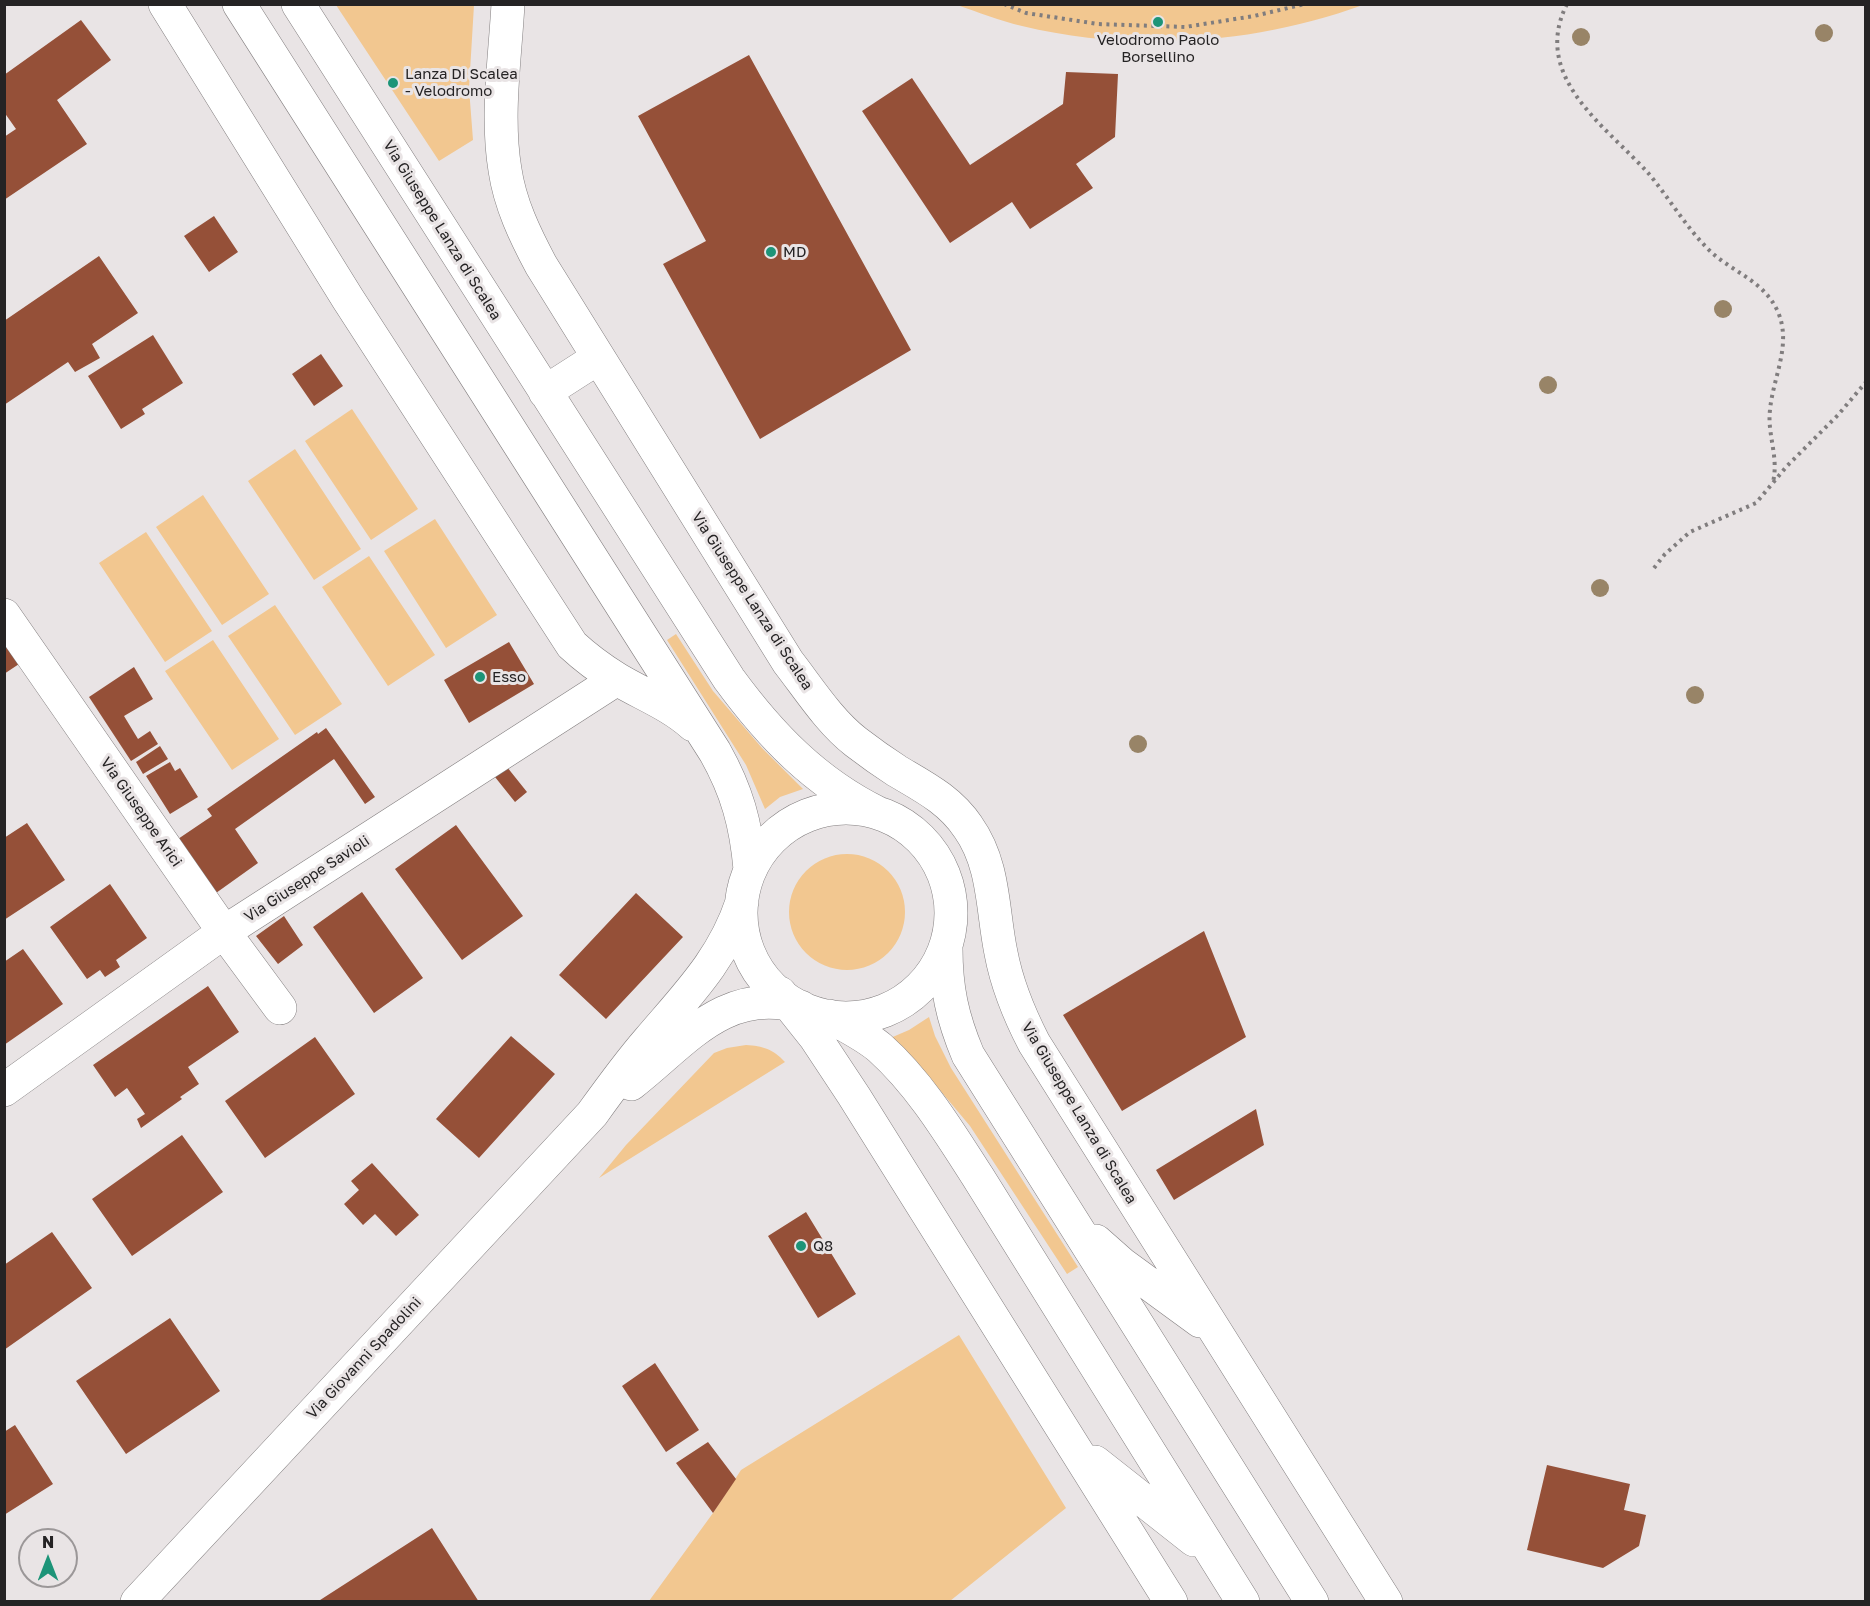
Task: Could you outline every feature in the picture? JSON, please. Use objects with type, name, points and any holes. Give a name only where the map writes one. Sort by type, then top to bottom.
[{"type":"street","points":[[165,4],[348,298],[572,645],[598,667],[686,719],[705,737]]},
{"type":"street","points":[[239,4],[725,770],[736,795],[745,827],[750,868]]},
{"type":"street","name":"Via Giuseppe Lanza di Scalea","points":[[298,4],[709,650],[745,701],[773,735],[802,764],[846,796],[878,813]]},
{"type":"street","name":"Via Giuseppe Lanza di Scalea","points":[[508,4],[501,114],[505,171],[511,198],[528,241],[598,358],[788,662],[810,692],[853,740],[896,771],[946,801],[968,826],[988,868],[1005,973],[1025,1026],[1063,1093],[1386,1602]]},
{"type":"street","points":[[545,392],[598,358]]},
{"type":"street","name":"Via Giuseppe Arici","points":[[4,615],[224,932],[280,1008]]},
{"type":"street","name":"Via Giuseppe Savioli","points":[[4,1089],[224,932],[617,679]]},
{"type":"street","points":[[800,1005],[870,1017],[895,1009],[913,997],[928,982],[946,948],[949,932],[949,893],[938,863],[929,849],[916,837],[902,826],[878,813],[854,809],[829,809],[794,821],[761,849],[750,868],[742,902],[742,927],[753,960],[763,975],[800,1005],[878,1047],[900,1069],[934,1111],[1243,1602]]},
{"type":"street","name":"Via Giovanni Spadolini","points":[[137,1602],[592,1114],[647,1042],[706,973],[736,919],[742,902]]},
{"type":"street","name":"Via Giuseppe Lanza di Scalea","points":[[946,948],[950,1006],[968,1054],[1312,1602]]},
{"type":"street","name":"Via Giovanni Spadolini","points":[[592,1114],[719,1013],[732,1007],[757,1002],[800,1005]]},
{"type":"street","points":[[800,1005],[815,1037],[1171,1602]]},
{"type":"street","name":"Via Giuseppe Lanza di Scalea","points":[[1054,1192],[1079,1225],[1099,1244],[1122,1264],[1195,1317],[1210,1330],[1231,1356]]},
{"type":"street","points":[[1063,1428],[1108,1474],[1217,1560]]},
{"type":"path","points":[[1004,4],[1026,13],[1098,24],[1185,27],[1254,16],[1305,4]]},
{"type":"path","points":[[1567,4],[1561,18],[1557,45],[1565,76],[1579,99],[1591,116],[1659,186],[1709,251],[1759,286],[1770,297],[1778,313],[1783,344],[1770,410],[1775,451],[1773,482]]},
{"type":"path","points":[[1654,568],[1670,548],[1690,532],[1756,503],[1866,382]]},
{"type":"shaded area","points":[[336,5],[474,5],[469,88],[473,140],[439,161]]},
{"type":"shaded area","name":"Velodromo Paolo Borsellino","points":[[957,5],[1363,5],[1280,29],[1237,36],[1151,42],[1107,40],[1064,34],[1014,24]]},
{"type":"shaded area","points":[[352,409],[418,509],[371,540],[305,441]]},
{"type":"shaded area","points":[[295,449],[361,549],[314,580],[248,481]]},
{"type":"shaded area","points":[[203,495],[269,594],[222,625],[156,527]]},
{"type":"shaded area","points":[[435,519],[497,615],[446,648],[384,551]]},
{"type":"shaded area","points":[[146,532],[212,631],[165,662],[99,563]]},
{"type":"shaded area","points":[[369,556],[435,655],[388,686],[322,587]]},
{"type":"shaded area","points":[[275,605],[342,704],[295,735],[228,636]]},
{"type":"shaded area","points":[[676,634],[713,691],[762,748],[803,789],[780,797],[765,809],[746,765],[667,640]]},
{"type":"shaded area","points":[[213,640],[279,739],[232,770],[165,671]]},
{"type":"shaded area","points":[[847,854],[869,858],[888,871],[901,890],[905,912],[901,934],[888,953],[869,966],[847,970],[825,966],[806,953],[793,934],[789,912],[793,890],[806,871],[825,858]]},
{"type":"shaded area","points":[[929,1017],[935,1036],[951,1068],[1078,1267],[1067,1274],[970,1126],[928,1076],[888,1039],[909,1030]]},
{"type":"shaded area","points":[[746,1045],[767,1049],[785,1062],[599,1178],[626,1145],[714,1053]]},
{"type":"shaded area","points":[[959,1335],[1066,1508],[950,1601],[649,1601],[741,1470]]},
{"type":"building","points":[[81,20],[111,60],[57,100],[87,144],[4,200],[4,137],[16,129],[4,112],[4,75]]},
{"type":"building","name":"MD","points":[[749,55],[911,350],[760,439],[663,264],[706,241],[638,116]]},
{"type":"building","points":[[1066,72],[1118,74],[1115,137],[1076,164],[1093,188],[1030,229],[1012,202],[950,243],[862,111],[912,78],[970,165],[1063,104]]},
{"type":"building","points":[[214,216],[238,252],[209,272],[184,236]]},
{"type":"building","points":[[99,256],[138,313],[92,344],[100,358],[75,372],[68,362],[4,405],[4,321]]},
{"type":"building","points":[[153,335],[183,383],[142,409],[145,414],[121,429],[88,376]]},
{"type":"building","points":[[321,354],[343,386],[314,406],[292,374]]},
{"type":"building","points":[[509,642],[534,684],[469,723],[444,680]]},
{"type":"building","points":[[4,644],[22,662],[4,674]]},
{"type":"building","points":[[134,667],[153,699],[124,716],[138,739],[150,731],[158,744],[131,761],[89,697]]},
{"type":"building","points":[[326,728],[375,797],[365,804],[334,759],[235,829],[258,863],[216,893],[178,839],[212,816],[207,809]]},
{"type":"building","points":[[160,746],[168,759],[143,774],[136,762]]},
{"type":"building","points":[[170,762],[175,771],[180,768],[198,797],[170,814],[146,776]]},
{"type":"building","points":[[507,767],[527,792],[515,802],[495,777]]},
{"type":"building","points":[[27,823],[65,880],[4,920],[4,838]]},
{"type":"building","points":[[456,825],[523,916],[462,960],[395,869]]},
{"type":"building","points":[[110,884],[147,938],[116,960],[120,967],[105,977],[100,970],[87,979],[50,927]]},
{"type":"building","points":[[362,892],[423,978],[374,1013],[313,927]]},
{"type":"building","points":[[636,893],[683,937],[606,1019],[559,975]]},
{"type":"building","points":[[284,916],[303,945],[278,964],[256,936]]},
{"type":"building","points":[[1204,931],[1246,1037],[1122,1111],[1063,1015]]},
{"type":"building","points":[[23,949],[63,1004],[4,1045],[4,962]]},
{"type":"building","points":[[208,986],[239,1032],[188,1067],[199,1084],[141,1128],[137,1119],[145,1114],[127,1088],[115,1097],[93,1065]]},
{"type":"building","points":[[511,1036],[555,1074],[479,1158],[436,1119]]},
{"type":"building","points":[[315,1037],[355,1094],[265,1158],[225,1101]]},
{"type":"building","points":[[1256,1109],[1264,1145],[1174,1200],[1156,1170]]},
{"type":"building","points":[[182,1135],[223,1192],[132,1256],[92,1199]]},
{"type":"building","points":[[372,1163],[419,1215],[396,1236],[375,1214],[363,1225],[344,1204],[359,1190],[351,1181]]},
{"type":"building","points":[[806,1212],[856,1294],[818,1318],[768,1236]]},
{"type":"building","points":[[52,1232],[92,1288],[4,1350],[4,1265]]},
{"type":"building","points":[[170,1318],[220,1391],[126,1454],[76,1381]]},
{"type":"building","points":[[655,1363],[699,1430],[666,1452],[622,1386]]},
{"type":"building","points":[[15,1425],[53,1484],[4,1515],[4,1432]]},
{"type":"building","points":[[708,1442],[736,1479],[713,1513],[676,1463]]},
{"type":"building","points":[[1547,1465],[1630,1484],[1624,1510],[1646,1515],[1639,1546],[1603,1568],[1527,1550]]},
{"type":"building","points":[[432,1528],[479,1602],[317,1602]]},
{"type":"place","name":"Velodromo Paolo Borsellino","points":[[1158,22]]},
{"type":"place","name":"Lanza Di Scalea - Velodromo","points":[[393,83]]},
{"type":"place","name":"MD","points":[[771,252]]},
{"type":"place","name":"Esso","points":[[480,677]]},
{"type":"place","name":"Q8","points":[[801,1246]]}]
